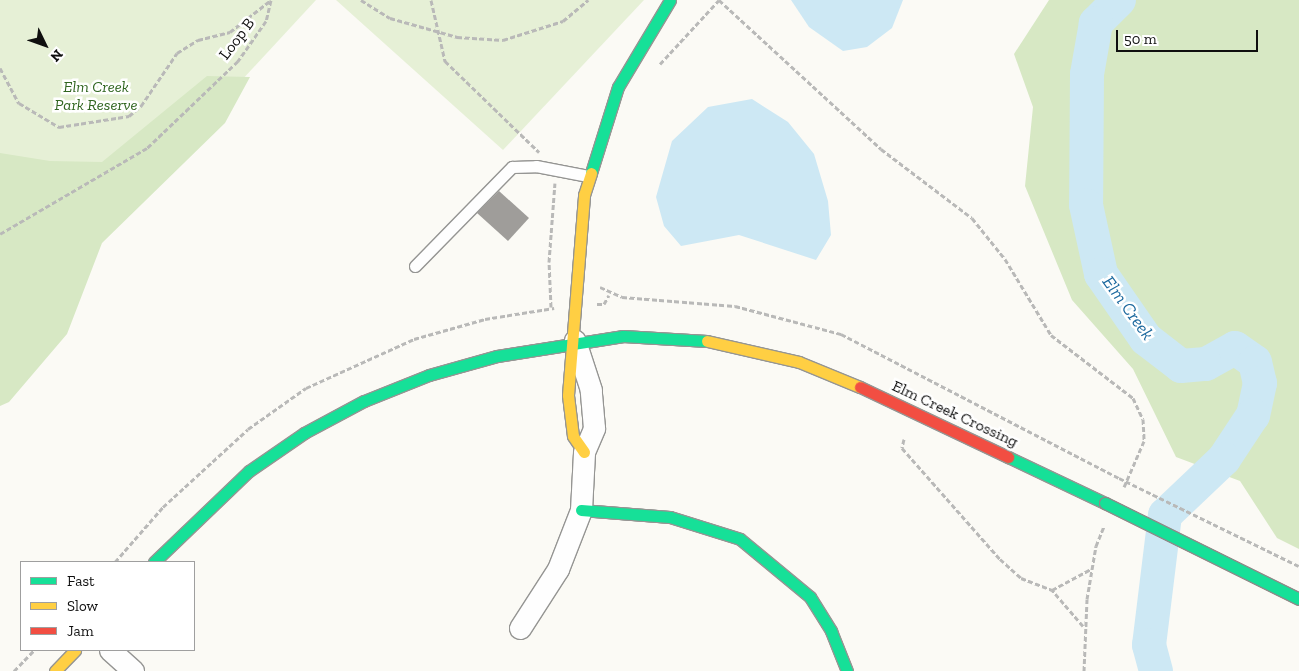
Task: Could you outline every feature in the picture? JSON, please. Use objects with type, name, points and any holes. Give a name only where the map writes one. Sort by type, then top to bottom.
[{"type":"main road","points":[[575,340],[577,250],[588,176],[618,87],[670,0]]},
{"type":"main road","name":"Elm Creek Crossing","points":[[155,561],[249,471],[334,416],[396,387],[462,364],[575,340],[680,337],[739,346],[799,362],[858,386],[1105,503],[1299,599]]},
{"type":"main road","points":[[581,510],[670,517],[740,539],[810,597],[831,630],[847,671]]},
{"type":"main road","points":[[55,671],[74,651]]},
{"type":"street","points":[[520,628],[558,569],[581,510],[584,452],[594,428],[593,409],[575,340]]},
{"type":"street","points":[[111,651],[133,671]]},
{"type":"lane","points":[[415,266],[501,173],[522,165],[551,168],[588,176]]},
{"type":"path","name":"Loop B","points":[[0,68],[19,103],[59,127],[79,127],[103,117],[129,116],[141,106],[177,53],[198,40],[230,32],[271,0],[266,20],[238,61],[147,148],[0,234]]},
{"type":"path","points":[[362,0],[390,18],[458,37],[516,38],[563,21],[588,0]]},
{"type":"path","points":[[431,0],[434,30],[445,61],[455,74],[542,154],[551,168],[555,202],[549,262],[551,308]]},
{"type":"path","points":[[654,71],[718,0],[881,149],[972,218],[1005,259],[1051,335],[1133,398],[1143,419],[1144,441],[1119,497]]},
{"type":"path","points":[[598,279],[608,295]]},
{"type":"path","points":[[604,304],[608,295]]},
{"type":"path","points":[[608,295],[735,306],[841,334],[1119,478],[1299,566]]},
{"type":"path","points":[[904,440],[902,448],[1000,559],[1021,578],[1052,590],[1084,626]]},
{"type":"path","points":[[1084,671],[1084,626],[1092,568],[1107,521]]},
{"type":"path","points":[[1052,590],[1092,568]]},
{"type":"path","points":[[14,671],[33,651]]},
{"type":"green space","name":"Elm Creek Park Reserve","points":[[0,0],[316,0],[0,341]]},
{"type":"green space","points":[[336,0],[644,0],[503,150]]},
{"type":"green space","points":[[1049,0],[1299,0],[1299,549],[1277,538],[1240,481],[1176,457],[1133,369],[1072,300],[1025,186],[1033,107],[1014,54]]},
{"type":"green space","points":[[207,76],[250,77],[225,123],[102,243],[67,334],[9,402],[0,406],[0,153],[50,161],[102,162]]},
{"type":"water","points":[[791,0],[903,0],[892,28],[867,47],[843,51],[809,27]]},
{"type":"water","points":[[752,99],[788,122],[814,154],[828,201],[831,235],[816,260],[739,235],[681,246],[664,226],[656,197],[672,141],[708,107]]},
{"type":"building","points":[[499,191],[529,218],[508,241],[477,213]]},
{"type":"waterway","name":"Elm Creek","points":[[1119,0],[1096,23],[1087,74],[1086,205],[1101,274],[1146,339],[1181,366],[1206,364],[1235,348],[1255,362],[1260,383],[1253,415],[1224,459],[1165,515],[1149,645],[1156,671]]},
{"type":"traffic: fast","points":[[591,173],[618,87],[670,0]]},
{"type":"traffic: fast","points":[[155,561],[249,471],[304,433],[364,401],[429,375],[497,356],[623,336],[707,341]]},
{"type":"traffic: fast","points":[[1008,457],[1105,503]]},
{"type":"traffic: fast","points":[[1105,503],[1299,599]]},
{"type":"traffic: fast","points":[[581,510],[670,517],[740,539],[810,597],[831,631],[847,671]]},
{"type":"traffic: slow","points":[[584,452],[573,436],[568,395],[584,195],[591,173]]},
{"type":"traffic: slow","points":[[707,341],[799,362],[860,387]]},
{"type":"traffic: slow","points":[[55,671],[74,651]]},
{"type":"traffic: jam","points":[[860,387],[1008,457]]}]
